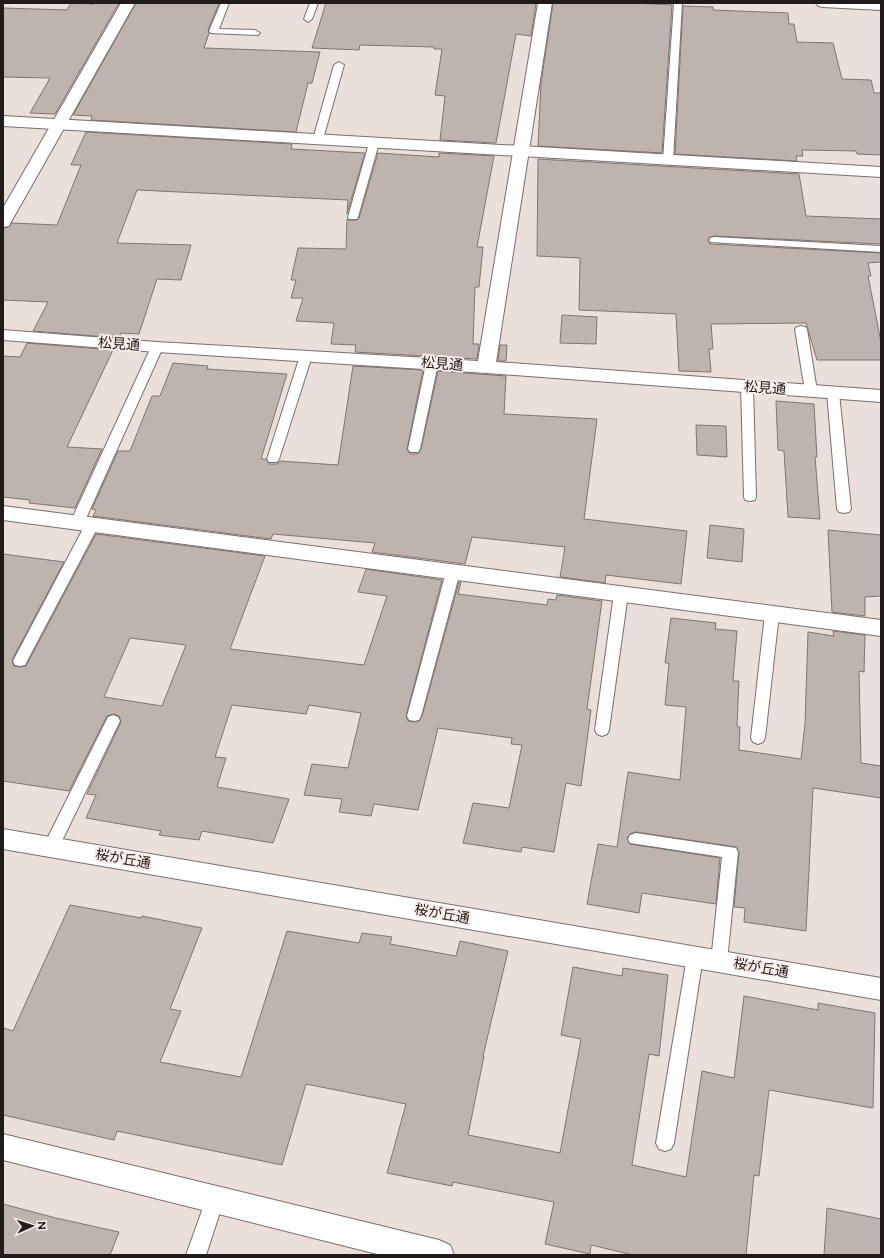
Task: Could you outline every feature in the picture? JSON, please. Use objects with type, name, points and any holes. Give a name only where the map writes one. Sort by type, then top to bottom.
[{"type":"street","points":[[3,222],[128,3]]},
{"type":"street","points":[[486,367],[545,3]]},
{"type":"street","points":[[823,3],[881,6]]},
{"type":"street","points":[[3,121],[881,172]]},
{"type":"street","name":"松見通","points":[[3,335],[157,347],[486,367],[881,396]]},
{"type":"street","points":[[3,513],[881,628]]},
{"type":"street","name":"桜が丘通","points":[[3,839],[881,989]]},
{"type":"street","points":[[3,1147],[439,1255]]},
{"type":"lane","points":[[225,3],[214,31],[255,33]]},
{"type":"lane","points":[[308,19],[314,3]]},
{"type":"lane","points":[[668,160],[678,3]]},
{"type":"lane","points":[[318,139],[339,65]]},
{"type":"lane","points":[[353,218],[374,143]]},
{"type":"lane","points":[[714,240],[881,249]]},
{"type":"lane","points":[[801,329],[811,391]]},
{"type":"lane","points":[[20,661],[84,524],[157,347]]},
{"type":"lane","points":[[273,459],[306,356]]},
{"type":"lane","points":[[414,449],[432,364]]},
{"type":"lane","points":[[748,386],[750,497]]},
{"type":"lane","points":[[832,393],[844,509]]},
{"type":"lane","points":[[414,716],[453,572]]},
{"type":"lane","points":[[602,730],[621,594]]},
{"type":"lane","points":[[758,738],[772,614]]},
{"type":"lane","points":[[51,847],[113,721]]},
{"type":"lane","points":[[636,839],[730,852],[719,961]]},
{"type":"lane","points":[[665,1143],[695,957]]},
{"type":"lane","points":[[881,978],[881,989]]},
{"type":"lane","points":[[196,1255],[215,1200]]},
{"type":"building","points":[[71,3],[119,3],[55,114],[30,113],[50,78],[3,77],[3,8],[67,10]]},
{"type":"building","points":[[136,3],[219,3],[208,30],[209,33],[204,48],[320,52],[312,83],[308,83],[296,132],[91,120],[92,116],[73,115]]},
{"type":"building","points":[[326,3],[536,3],[531,36],[516,34],[496,143],[440,140],[445,96],[435,95],[442,49],[434,49],[434,47],[360,45],[359,50],[312,48]]},
{"type":"building","points":[[553,3],[635,3],[672,5],[662,153],[538,146],[541,83]]},
{"type":"building","points":[[683,6],[713,7],[713,10],[788,13],[789,24],[794,24],[797,42],[833,43],[842,79],[871,80],[874,93],[881,93],[881,155],[857,154],[856,151],[802,150],[803,156],[796,156],[797,161],[675,154]]},
{"type":"building","points":[[86,132],[292,144],[291,149],[365,153],[347,214],[348,200],[137,190],[117,243],[191,245],[181,280],[157,279],[139,334],[121,333],[119,338],[33,331],[48,302],[3,300],[3,228],[9,227],[12,223],[57,225],[81,165],[71,165]]},
{"type":"building","points":[[378,153],[439,157],[439,153],[494,156],[477,247],[483,247],[479,287],[475,287],[473,344],[479,344],[477,359],[355,352],[356,345],[331,344],[334,323],[296,321],[303,298],[291,298],[296,280],[291,280],[298,248],[346,249],[347,219],[357,220],[359,218]]},
{"type":"building","points":[[538,159],[799,174],[806,216],[881,219],[881,244],[714,236],[708,239],[710,244],[881,253],[881,262],[868,263],[871,276],[868,276],[881,342],[881,360],[817,360],[806,323],[711,324],[713,349],[709,349],[711,372],[679,371],[676,314],[579,310],[580,258],[537,256]]},
{"type":"building","points":[[562,315],[597,317],[596,344],[560,343]]},
{"type":"building","points":[[27,343],[113,350],[67,447],[102,449],[75,508],[29,503],[30,500],[3,497],[3,356],[20,357]]},
{"type":"building","points":[[500,345],[507,345],[506,361],[498,361]]},
{"type":"building","points":[[173,363],[208,366],[207,369],[287,374],[261,459],[266,459],[269,464],[277,464],[280,461],[338,465],[353,366],[423,370],[407,449],[410,454],[418,454],[421,449],[438,371],[506,376],[504,414],[597,419],[584,519],[687,531],[681,584],[606,575],[605,583],[560,577],[565,547],[472,537],[465,564],[372,552],[375,543],[273,534],[271,539],[93,516],[96,510],[92,509],[118,451],[130,451],[152,396],[160,396]]},
{"type":"building","points":[[776,401],[814,404],[817,457],[815,457],[820,519],[788,517],[784,451],[778,450]]},
{"type":"building","points":[[696,425],[726,426],[727,457],[697,455]]},
{"type":"building","points":[[710,525],[744,529],[742,562],[707,558]]},
{"type":"building","points":[[828,530],[881,535],[881,596],[865,597],[865,616],[832,612]]},
{"type":"building","points":[[96,534],[265,556],[230,649],[364,665],[387,596],[358,592],[366,569],[442,580],[406,716],[408,721],[414,722],[419,721],[422,716],[459,582],[461,582],[458,594],[547,605],[548,599],[556,600],[557,595],[602,601],[587,709],[591,710],[581,786],[566,783],[554,852],[522,847],[521,852],[463,843],[473,803],[509,808],[522,745],[511,744],[512,738],[438,728],[418,810],[374,804],[371,816],[339,812],[342,799],[304,795],[312,764],[348,768],[361,713],[309,705],[306,714],[232,705],[215,757],[226,758],[217,787],[289,799],[273,843],[202,831],[199,840],[159,835],[161,831],[86,818],[96,795],[87,794],[121,722],[119,716],[114,714],[107,716],[69,791],[3,781],[3,554],[64,562],[12,660],[14,666],[26,666]],"holes":[[[130,638],[186,645],[162,706],[104,697]]]},
{"type":"building","points":[[671,618],[716,623],[715,629],[737,631],[733,681],[739,681],[737,726],[740,727],[739,750],[801,759],[805,724],[808,632],[834,636],[833,631],[865,635],[864,672],[859,671],[861,763],[881,766],[881,798],[813,788],[806,931],[744,922],[745,908],[734,907],[739,852],[736,847],[636,832],[630,834],[627,838],[630,844],[720,858],[716,904],[642,893],[639,913],[587,904],[598,844],[617,847],[628,772],[680,780],[686,707],[665,705],[669,663],[665,663]]},
{"type":"building","points":[[70,905],[141,918],[142,916],[202,928],[170,1009],[181,1011],[160,1062],[241,1077],[287,931],[359,943],[362,933],[392,937],[390,944],[456,956],[460,941],[508,951],[483,1056],[468,1135],[560,1153],[581,1039],[561,1035],[573,967],[622,976],[623,968],[668,975],[659,1056],[649,1054],[632,1165],[686,1177],[702,1071],[734,1078],[744,996],[818,1010],[818,1003],[875,1013],[873,1108],[769,1090],[759,1176],[754,1175],[746,1255],[633,1255],[591,1245],[590,1254],[545,1244],[554,1202],[453,1182],[452,1186],[387,1173],[406,1104],[306,1084],[282,1165],[117,1131],[114,1140],[3,1115],[3,1028],[13,1031]]},
{"type":"building","points":[[3,1204],[119,1232],[110,1255],[3,1255]]},
{"type":"building","points":[[827,1208],[881,1219],[881,1255],[824,1255]]}]
